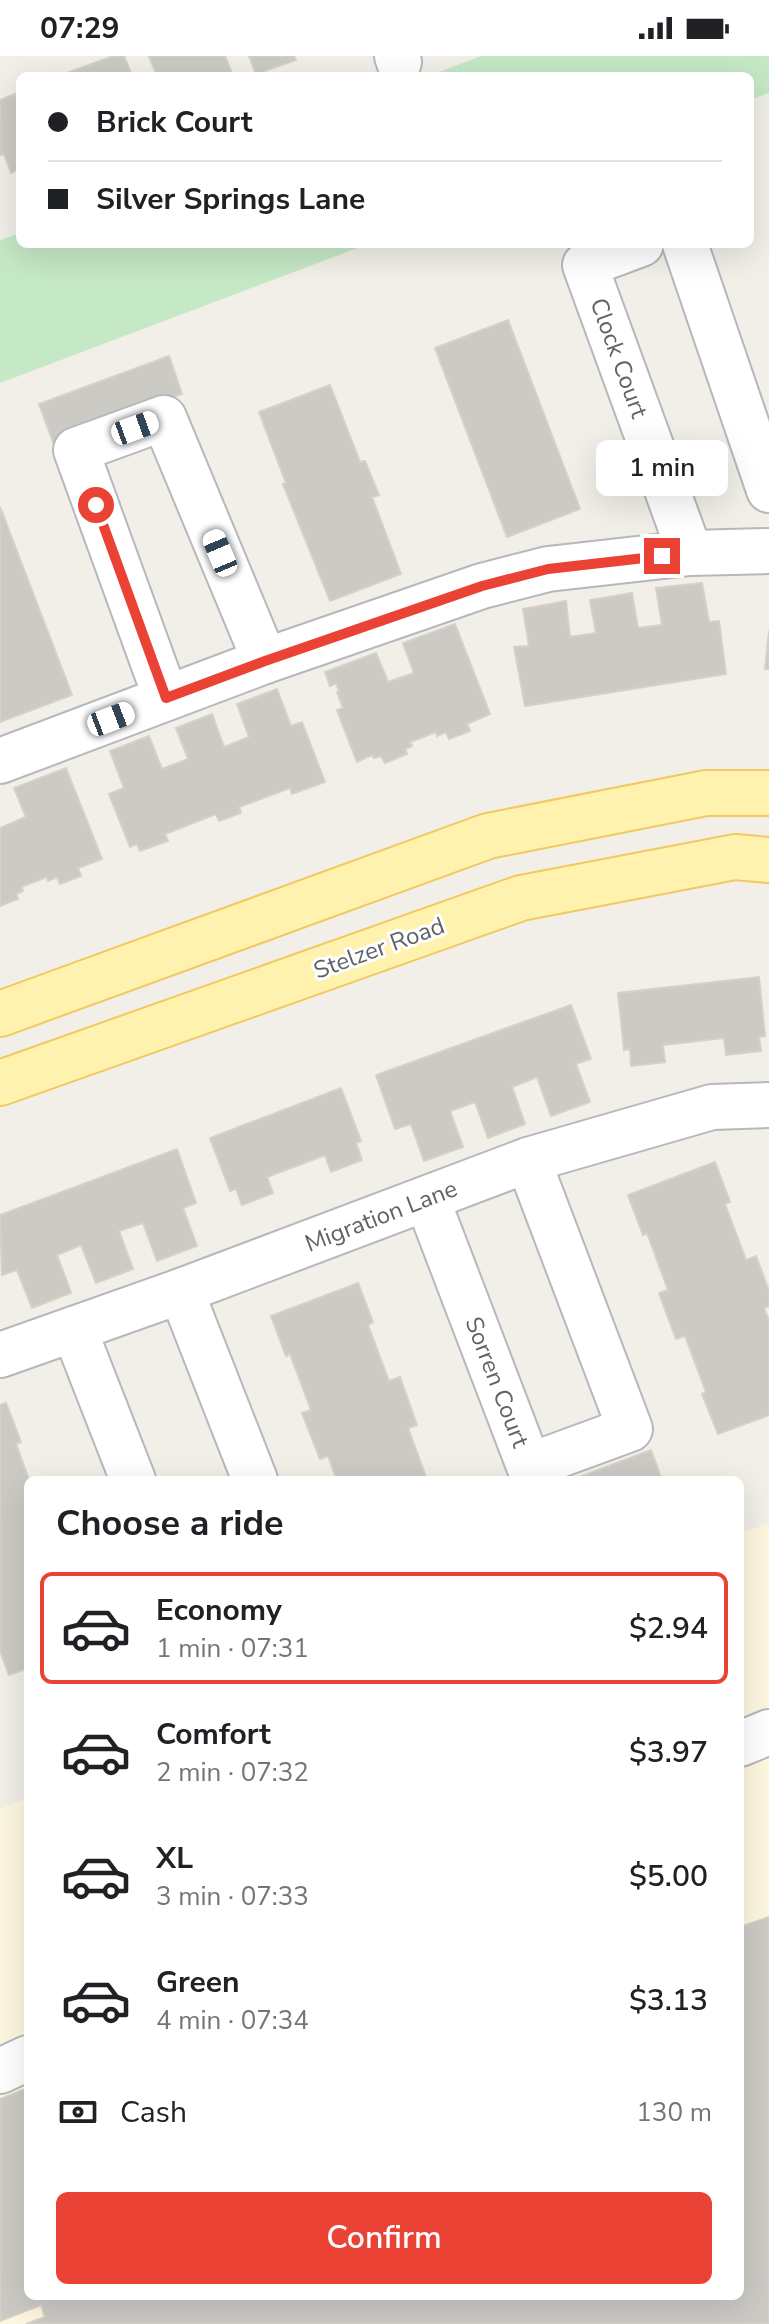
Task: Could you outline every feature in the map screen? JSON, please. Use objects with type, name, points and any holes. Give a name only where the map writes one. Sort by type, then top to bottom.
[{"type":"main road","points":[[0,1014],[488,836],[706,793],[769,793]]},
{"type":"main road","name":"Stelzer Road","points":[[0,1083],[521,898],[735,857],[769,860]]},
{"type":"street","name":"Clock Court","points":[[630,248],[585,265],[690,553]]},
{"type":"street","points":[[686,248],[769,490]]},
{"type":"street","points":[[166,698],[76,450],[164,418],[265,661]]},
{"type":"street","points":[[0,761],[265,661],[482,586],[548,569],[690,553],[769,551]]},
{"type":"street","name":"Migration Lane","points":[[0,1355],[181,1291],[528,1160],[712,1107],[769,1105]]},
{"type":"street","name":"Sorren Court","points":[[427,1199],[529,1466],[630,1429],[528,1160]]},
{"type":"street","points":[[181,1291],[253,1476]]},
{"type":"street","points":[[74,1329],[131,1476]]},
{"type":"street","points":[[744,1742],[769,1732]]},
{"type":"street","points":[[0,2071],[24,2060]]},
{"type":"shaded area","points":[[769,1523],[769,2324],[0,2324],[0,1809],[24,1800],[24,2300],[744,2300],[744,1532]]},
{"type":"green space","points":[[481,56],[769,56],[769,93],[754,99],[754,72],[439,72]]},
{"type":"green space","points":[[16,234],[16,248],[357,248],[0,383],[0,240]]},
{"type":"building","points":[[113,56],[124,56],[130,72],[70,72]]},
{"type":"building","points":[[149,56],[225,56],[231,72],[155,72]]},
{"type":"building","points":[[249,56],[294,56],[296,60],[262,72],[255,72]]},
{"type":"building","points":[[15,94],[16,96],[16,171],[11,173],[4,154],[0,155],[0,100]]},
{"type":"building","points":[[508,320],[580,509],[507,537],[435,348]]},
{"type":"building","points":[[169,356],[182,394],[53,442],[39,404]]},
{"type":"building","points":[[330,385],[360,462],[365,461],[379,495],[372,497],[401,574],[330,601],[283,484],[286,483],[259,412]]},
{"type":"building","points":[[0,507],[72,695],[0,722]]},
{"type":"building","points":[[702,583],[709,622],[719,621],[726,674],[525,706],[514,647],[529,646],[523,609],[566,601],[570,637],[596,633],[590,600],[632,593],[638,628],[662,625],[656,588]]},
{"type":"building","points":[[455,624],[490,714],[467,724],[470,731],[449,739],[446,732],[437,736],[436,732],[410,742],[412,746],[405,749],[407,754],[385,763],[381,756],[374,758],[372,755],[357,762],[337,710],[343,708],[339,691],[336,683],[330,686],[325,672],[376,653],[388,682],[414,673],[403,643]]},
{"type":"building","points":[[769,631],[769,669],[765,669]]},
{"type":"building","points":[[277,689],[291,726],[302,722],[325,782],[292,794],[290,788],[239,807],[241,813],[219,821],[216,814],[165,834],[168,841],[140,851],[137,844],[130,847],[109,794],[124,788],[110,751],[149,736],[162,769],[188,759],[176,728],[212,714],[224,747],[249,737],[237,704]]},
{"type":"building","points":[[66,768],[102,859],[78,868],[81,876],[60,884],[57,877],[48,881],[47,877],[21,887],[23,891],[16,894],[18,899],[0,906],[0,828],[26,817],[14,788]]},
{"type":"building","points":[[759,977],[765,1036],[759,1037],[761,1051],[726,1055],[724,1038],[663,1045],[665,1062],[631,1066],[630,1049],[624,1050],[618,993]]},
{"type":"building","points":[[571,1005],[591,1059],[576,1064],[590,1102],[551,1116],[537,1077],[512,1087],[525,1124],[488,1138],[475,1102],[450,1111],[463,1147],[424,1161],[411,1124],[395,1129],[376,1075]]},
{"type":"building","points":[[341,1088],[361,1141],[356,1143],[362,1160],[331,1172],[325,1155],[267,1177],[273,1193],[242,1205],[236,1189],[230,1191],[210,1138]]},
{"type":"building","points":[[177,1149],[196,1203],[183,1208],[197,1246],[157,1261],[143,1223],[119,1231],[133,1269],[96,1283],[81,1245],[57,1255],[71,1293],[32,1308],[17,1270],[2,1275],[0,1215]]},
{"type":"building","points":[[715,1162],[730,1202],[725,1204],[746,1260],[756,1256],[769,1291],[769,1306],[764,1308],[769,1321],[769,1415],[718,1434],[685,1336],[676,1339],[659,1293],[668,1290],[647,1233],[643,1235],[628,1195]]},
{"type":"building","points":[[358,1283],[373,1322],[368,1325],[389,1381],[400,1377],[417,1425],[408,1428],[426,1476],[336,1476],[328,1456],[320,1459],[302,1413],[311,1410],[290,1354],[286,1356],[271,1316]]},
{"type":"building","points":[[6,1403],[21,1442],[16,1444],[28,1476],[24,1476],[24,1669],[9,1675],[0,1651],[0,1405]]},
{"type":"building","points":[[651,1450],[661,1476],[583,1476]]},
{"type":"building","points":[[769,1917],[769,2324],[26,2324],[45,2317],[41,2305],[0,2321],[0,2099],[24,2090],[24,2300],[744,2300],[744,1926]]},
{"type":"route","points":[[96,505],[166,698],[482,586],[548,569],[662,556]]}]
